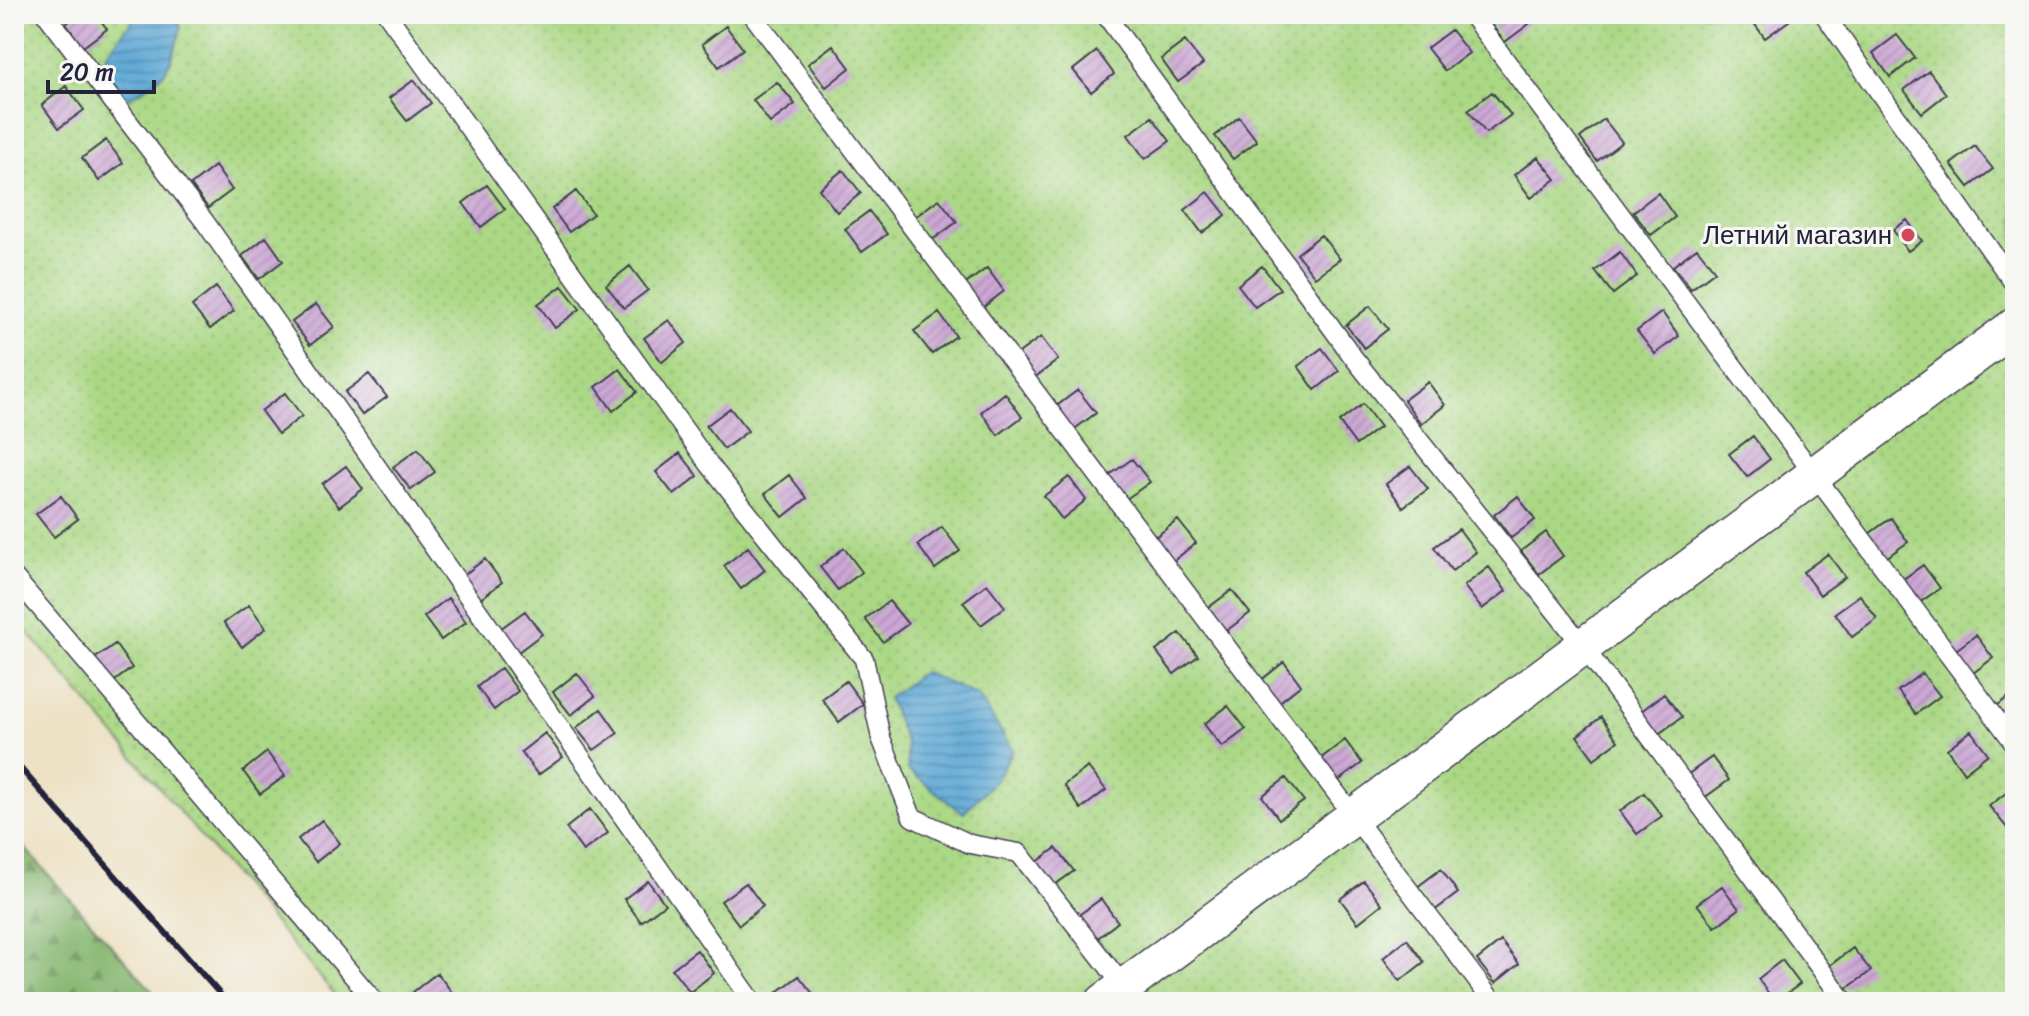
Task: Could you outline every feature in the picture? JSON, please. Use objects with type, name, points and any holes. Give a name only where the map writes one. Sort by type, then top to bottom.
[{"type":"street","points":[[1121,997],[1353,817],[2015,326]]},
{"type":"lane","points":[[46,14],[205,222],[753,1002]]},
{"type":"lane","points":[[387,14],[709,464],[864,659],[881,738],[912,817],[970,844],[1019,853],[1121,997]]},
{"type":"lane","points":[[752,14],[1493,1002]]},
{"type":"lane","points":[[1105,14],[1353,357],[1583,646],[1845,1002]]},
{"type":"lane","points":[[1471,14],[2015,744]]},
{"type":"lane","points":[[1824,14],[2015,285]]},
{"type":"lane","points":[[14,577],[375,1002]]},
{"type":"green space","points":[[14,14],[2015,14],[2015,1002],[341,1002],[14,616]]},
{"type":"green space","points":[[14,836],[162,1002],[14,1002]]},
{"type":"water","points":[[138,14],[173,14],[181,26],[174,54],[165,71],[126,100],[103,72],[106,54]]},
{"type":"water","points":[[923,672],[978,696],[1013,750],[996,780],[963,813],[908,770],[906,743],[888,698]]},
{"type":"building","points":[[78,14],[96,14],[107,29],[83,47],[66,24]]},
{"type":"building","points":[[1493,14],[1521,14],[1529,24],[1505,42],[1487,19]]},
{"type":"building","points":[[1747,14],[1785,14],[1790,20],[1765,38]]},
{"type":"building","points":[[726,26],[743,49],[719,67],[702,44]]},
{"type":"building","points":[[1451,30],[1469,53],[1445,71],[1427,48]]},
{"type":"building","points":[[1897,35],[1915,58],[1890,77],[1873,53]]},
{"type":"building","points":[[1185,41],[1203,64],[1178,82],[1161,59]]},
{"type":"building","points":[[833,45],[850,68],[826,87],[808,64]]},
{"type":"building","points":[[1097,51],[1114,74],[1091,92],[1073,70]]},
{"type":"building","points":[[1929,71],[1946,94],[1922,113],[1904,90]]},
{"type":"building","points":[[414,80],[431,103],[407,121],[389,98]]},
{"type":"building","points":[[777,82],[795,104],[770,123],[753,100]]},
{"type":"building","points":[[66,86],[84,110],[59,128],[42,105]]},
{"type":"building","points":[[1492,92],[1511,115],[1486,133],[1468,110]]},
{"type":"building","points":[[1152,117],[1170,141],[1145,159],[1128,135]]},
{"type":"building","points":[[1239,117],[1257,141],[1233,159],[1215,136]]},
{"type":"building","points":[[1604,119],[1622,142],[1597,161],[1580,138]]},
{"type":"building","points":[[106,140],[123,163],[99,181],[82,158]]},
{"type":"building","points":[[1975,146],[1993,169],[1969,187],[1951,164]]},
{"type":"building","points":[[1538,157],[1556,179],[1531,198],[1514,175]]},
{"type":"building","points":[[215,166],[232,190],[208,208],[191,185]]},
{"type":"building","points":[[843,170],[861,193],[837,212],[819,189]]},
{"type":"building","points":[[487,185],[505,209],[481,227],[463,203]]},
{"type":"building","points":[[576,191],[593,214],[569,232],[552,209]]},
{"type":"building","points":[[1208,192],[1226,215],[1202,233],[1185,210]]},
{"type":"building","points":[[1658,193],[1675,217],[1651,235],[1633,212]]},
{"type":"building","points":[[939,199],[957,222],[932,240],[915,217]]},
{"type":"building","points":[[869,211],[887,234],[862,252],[845,229]]},
{"type":"building","name":"Летний магазин","points":[[1907,220],[1922,241],[1908,251],[1893,230]]},
{"type":"building","points":[[1321,235],[1340,259],[1315,277],[1297,254]]},
{"type":"building","points":[[266,237],[283,261],[259,279],[242,256]]},
{"type":"building","points":[[1697,248],[1715,271],[1691,289],[1673,266]]},
{"type":"building","points":[[1620,252],[1637,276],[1613,294],[1595,271]]},
{"type":"building","points":[[630,266],[648,290],[624,308],[606,285]]},
{"type":"building","points":[[1262,266],[1280,289],[1255,307],[1238,285]]},
{"type":"building","points":[[987,268],[1004,291],[981,309],[963,286]]},
{"type":"building","points":[[562,286],[580,309],[555,328],[538,304]]},
{"type":"building","points":[[216,287],[234,311],[210,329],[192,306]]},
{"type":"building","points":[[316,304],[334,327],[310,345],[292,322]]},
{"type":"building","points":[[1370,306],[1388,329],[1364,348],[1346,325]]},
{"type":"building","points":[[1662,312],[1679,336],[1655,354],[1637,331]]},
{"type":"building","points":[[939,313],[956,336],[932,354],[914,331]]},
{"type":"building","points":[[669,320],[686,343],[662,362],[644,338]]},
{"type":"building","points":[[1041,337],[1058,360],[1034,378],[1016,355]]},
{"type":"building","points":[[1322,348],[1339,371],[1315,390],[1298,366]]},
{"type":"building","points":[[620,369],[637,392],[613,411],[596,387]]},
{"type":"building","points":[[369,374],[387,397],[362,415],[345,392]]},
{"type":"building","points":[[1428,382],[1445,405],[1421,424],[1404,400]]},
{"type":"building","points":[[1078,390],[1096,413],[1072,431],[1054,408]]},
{"type":"building","points":[[285,393],[302,416],[278,434],[261,411]]},
{"type":"building","points":[[1005,393],[1022,417],[998,435],[981,412]]},
{"type":"building","points":[[1363,404],[1380,427],[1356,445],[1339,422]]},
{"type":"building","points":[[730,408],[748,431],[724,449],[706,426]]},
{"type":"building","points":[[1753,436],[1770,459],[1747,477],[1729,454]]},
{"type":"building","points":[[418,449],[435,472],[411,490],[393,467]]},
{"type":"building","points":[[680,453],[698,476],[674,495],[656,472]]},
{"type":"building","points":[[1132,459],[1150,482],[1125,500],[1107,477]]},
{"type":"building","points":[[346,466],[363,489],[339,507],[322,484]]},
{"type":"building","points":[[1410,466],[1428,489],[1403,507],[1386,484]]},
{"type":"building","points":[[789,475],[807,498],[783,517],[765,494]]},
{"type":"building","points":[[1069,477],[1086,500],[1062,519],[1044,496]]},
{"type":"building","points":[[61,496],[78,519],[54,537],[36,514]]},
{"type":"building","points":[[1518,496],[1535,520],[1511,538],[1494,515]]},
{"type":"building","points":[[1891,518],[1908,542],[1883,560],[1866,536]]},
{"type":"building","points":[[1178,520],[1196,543],[1172,562],[1154,538]]},
{"type":"building","points":[[942,527],[960,551],[935,569],[918,545]]},
{"type":"building","points":[[1459,529],[1476,552],[1452,571],[1434,547]]},
{"type":"building","points":[[1546,532],[1563,556],[1539,574],[1521,551]]},
{"type":"building","points":[[748,547],[765,570],[741,589],[724,566]]},
{"type":"building","points":[[844,548],[862,572],[838,590],[820,567]]},
{"type":"building","points":[[1828,554],[1845,577],[1820,595],[1803,572]]},
{"type":"building","points":[[485,559],[502,582],[478,601],[460,578]]},
{"type":"building","points":[[1923,565],[1940,588],[1915,606],[1898,583]]},
{"type":"building","points":[[1489,567],[1506,591],[1482,609],[1464,586]]},
{"type":"building","points":[[987,584],[1005,607],[981,625],[963,602]]},
{"type":"building","points":[[1232,590],[1250,613],[1226,631],[1208,608]]},
{"type":"building","points":[[1860,595],[1877,619],[1852,637],[1835,613]]},
{"type":"building","points":[[448,598],[466,622],[441,640],[424,617]]},
{"type":"building","points":[[889,601],[908,624],[883,642],[865,619]]},
{"type":"building","points":[[249,605],[266,628],[242,647],[224,623]]},
{"type":"building","points":[[525,611],[542,634],[518,652],[500,629]]},
{"type":"building","points":[[1180,633],[1198,656],[1174,674],[1156,651]]},
{"type":"building","points":[[1976,635],[1993,658],[1969,676],[1952,653]]},
{"type":"building","points":[[115,644],[132,668],[108,686],[90,662]]},
{"type":"building","points":[[1284,662],[1301,685],[1277,704],[1260,681]]},
{"type":"building","points":[[501,668],[518,691],[494,710],[477,687]]},
{"type":"building","points":[[577,673],[595,696],[571,715],[553,692]]},
{"type":"building","points":[[1922,673],[1940,696],[1916,714],[1898,691]]},
{"type":"building","points":[[846,681],[863,704],[839,722],[822,699]]},
{"type":"building","points":[[2015,692],[2015,728],[2010,732],[1993,709]]},
{"type":"building","points":[[1664,694],[1682,717],[1657,735],[1640,712]]},
{"type":"building","points":[[1228,706],[1246,729],[1222,747],[1204,724]]},
{"type":"building","points":[[601,709],[618,733],[594,750],[576,728]]},
{"type":"building","points":[[1601,717],[1618,741],[1594,759],[1577,736]]},
{"type":"building","points":[[1971,731],[1988,754],[1964,773],[1947,749]]},
{"type":"building","points":[[545,733],[563,757],[538,775],[521,752]]},
{"type":"building","points":[[1345,740],[1362,763],[1338,781],[1320,759]]},
{"type":"building","points":[[267,752],[285,776],[260,794],[243,771]]},
{"type":"building","points":[[1712,757],[1729,780],[1704,798],[1687,775]]},
{"type":"building","points":[[1088,767],[1106,790],[1081,809],[1064,785]]},
{"type":"building","points":[[1286,778],[1304,801],[1279,819],[1262,796]]},
{"type":"building","points":[[2014,787],[2015,823],[2007,828],[1989,806]]},
{"type":"building","points":[[1644,793],[1662,816],[1637,834],[1620,811]]},
{"type":"building","points":[[590,809],[608,833],[583,851],[566,828]]},
{"type":"building","points":[[322,820],[340,843],[316,862],[298,839]]},
{"type":"building","points":[[1056,848],[1074,871],[1049,889],[1032,866]]},
{"type":"building","points":[[1441,869],[1458,893],[1434,911],[1416,888]]},
{"type":"building","points":[[648,881],[665,904],[641,922],[624,899]]},
{"type":"building","points":[[1364,881],[1382,904],[1358,923],[1340,899]]},
{"type":"building","points":[[746,883],[763,906],[739,925],[721,901]]},
{"type":"building","points":[[1722,886],[1739,909],[1715,927],[1697,904]]},
{"type":"building","points":[[1101,899],[1118,922],[1094,941],[1076,917]]},
{"type":"building","points":[[1407,939],[1424,962],[1400,981],[1383,958]]},
{"type":"building","points":[[1501,941],[1519,964],[1495,983],[1477,960]]},
{"type":"building","points":[[1853,948],[1871,971],[1846,989],[1829,966]]},
{"type":"building","points":[[697,950],[714,973],[690,992],[672,969]]},
{"type":"building","points":[[1782,960],[1800,984],[1775,1002],[1758,979]]},
{"type":"building","points":[[437,973],[455,996],[447,1002],[421,1002],[413,992]]},
{"type":"building","points":[[799,976],[817,999],[781,1002],[775,994]]},
{"type":"railway","points":[[14,761],[227,1002]]},
{"type":"place","name":"Летний магазин","points":[[1908,235]]}]
